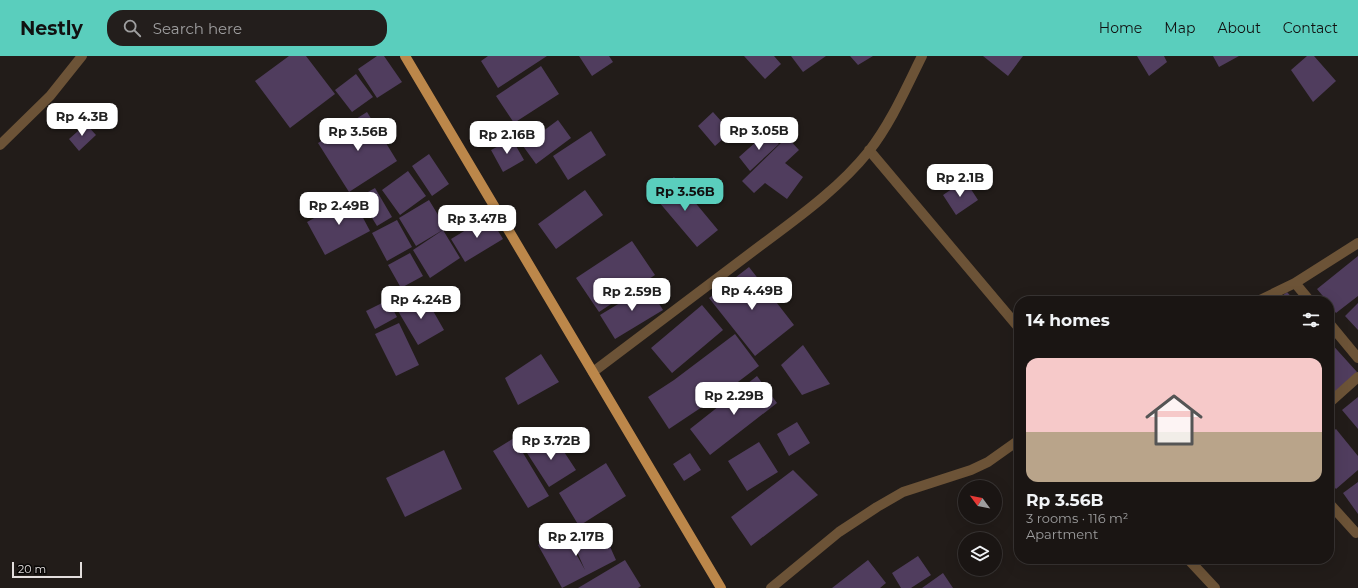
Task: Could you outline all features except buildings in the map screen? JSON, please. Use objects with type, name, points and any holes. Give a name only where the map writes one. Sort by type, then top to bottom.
[{"type":"main road","points":[[405,56],[721,588]]},
{"type":"street","points":[[0,145],[50,96],[82,56]]},
{"type":"street","points":[[593,372],[797,218],[836,186],[869,150],[890,119],[922,56]]},
{"type":"street","points":[[869,150],[1014,322]]},
{"type":"street","points":[[1268,296],[1295,283],[1358,243]]},
{"type":"street","points":[[1295,283],[1306,296]]},
{"type":"street","points":[[1334,329],[1358,358]]},
{"type":"street","points":[[1334,398],[1358,376]]},
{"type":"street","points":[[771,588],[839,532],[877,507],[903,492],[971,470],[988,462],[1014,444]]},
{"type":"street","points":[[1334,509],[1356,533]]},
{"type":"street","points":[[1193,564],[1215,588]]}]
